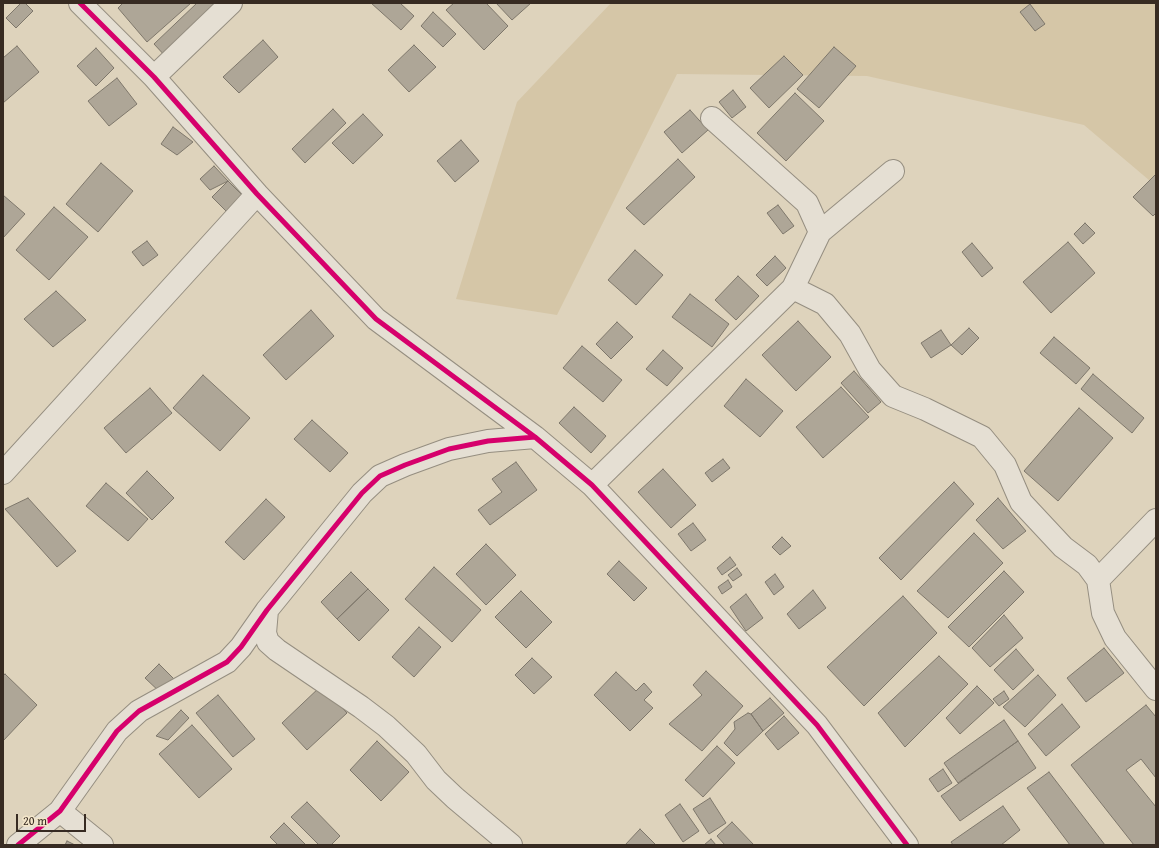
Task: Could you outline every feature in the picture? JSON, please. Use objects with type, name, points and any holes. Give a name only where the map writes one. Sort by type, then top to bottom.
[{"type":"street","points":[[80,3],[154,77],[256,194],[376,319],[535,437],[592,485],[817,725],[907,845]]},
{"type":"street","points":[[154,77],[231,3]]},
{"type":"street","points":[[712,118],[807,203],[820,232]]},
{"type":"street","points":[[592,485],[793,288],[820,232],[893,171]]},
{"type":"street","points":[[3,473],[256,194]]},
{"type":"street","points":[[793,288],[825,304],[850,334],[870,370],[893,396],[925,409],[982,437],[1004,465],[1021,502],[1063,547],[1087,565],[1098,580],[1103,613],[1115,638],[1156,689]]},
{"type":"street","points":[[18,845],[60,811],[117,731],[139,711],[227,662],[240,648],[267,610],[362,492],[380,476],[449,449],[488,441],[535,437]]},
{"type":"street","points":[[1098,580],[1156,520]]},
{"type":"street","points":[[267,610],[265,634],[268,642],[277,650],[361,707],[386,726],[416,754],[436,780],[511,845]]},
{"type":"street","points":[[60,811],[102,845]]},
{"type":"shaded area","points":[[611,3],[1156,3],[1156,186],[1084,125],[867,76],[677,74],[557,315],[456,299],[517,102]]},
{"type":"building","points":[[21,3],[25,3],[33,11],[16,28],[6,18]]},
{"type":"building","points":[[123,3],[191,3],[147,42],[118,8]]},
{"type":"building","points":[[197,3],[225,3],[167,58],[154,44]]},
{"type":"building","points":[[371,3],[400,3],[414,16],[401,30]]},
{"type":"building","points":[[454,3],[486,3],[508,26],[484,50],[446,10]]},
{"type":"building","points":[[496,3],[531,3],[512,20]]},
{"type":"building","points":[[1030,4],[1045,24],[1035,31],[1020,12]]},
{"type":"building","points":[[433,12],[456,34],[443,47],[421,26]]},
{"type":"building","points":[[263,40],[278,57],[239,93],[223,77]]},
{"type":"building","points":[[414,45],[436,67],[409,92],[388,70]]},
{"type":"building","points":[[17,46],[39,72],[3,103],[3,58]]},
{"type":"building","points":[[834,47],[856,66],[819,108],[797,89]]},
{"type":"building","points":[[96,48],[114,68],[96,86],[77,66]]},
{"type":"building","points":[[784,56],[803,75],[769,108],[750,88]]},
{"type":"building","points":[[117,78],[137,104],[109,126],[88,101]]},
{"type":"building","points":[[733,90],[746,107],[732,118],[719,102]]},
{"type":"building","points":[[795,93],[824,121],[786,161],[757,133]]},
{"type":"building","points":[[333,109],[346,123],[305,163],[292,149]]},
{"type":"building","points":[[690,110],[708,130],[682,153],[664,132]]},
{"type":"building","points":[[363,114],[383,135],[353,164],[332,143]]},
{"type":"building","points":[[173,127],[193,142],[177,155],[161,144]]},
{"type":"building","points":[[461,140],[479,161],[455,182],[437,161]]},
{"type":"building","points":[[678,159],[695,177],[644,225],[626,208]]},
{"type":"building","points":[[101,163],[133,191],[98,232],[66,204]]},
{"type":"building","points":[[214,166],[228,181],[210,190],[200,179]]},
{"type":"building","points":[[1156,174],[1156,213],[1153,216],[1133,197]]},
{"type":"building","points":[[228,181],[246,199],[230,215],[212,197]]},
{"type":"building","points":[[3,195],[25,214],[3,238]]},
{"type":"building","points":[[778,205],[794,226],[783,234],[767,213]]},
{"type":"building","points":[[54,207],[88,237],[49,280],[16,250]]},
{"type":"building","points":[[1085,223],[1095,233],[1083,244],[1074,234]]},
{"type":"building","points":[[147,241],[158,255],[143,266],[132,252]]},
{"type":"building","points":[[1068,242],[1095,273],[1051,313],[1023,282]]},
{"type":"building","points":[[972,243],[993,268],[982,277],[962,252]]},
{"type":"building","points":[[635,250],[663,275],[636,305],[608,280]]},
{"type":"building","points":[[775,256],[786,268],[767,286],[756,275]]},
{"type":"building","points":[[738,276],[759,296],[736,320],[715,300]]},
{"type":"building","points":[[56,291],[86,320],[53,347],[24,319]]},
{"type":"building","points":[[690,294],[729,324],[712,347],[672,317]]},
{"type":"building","points":[[311,310],[334,336],[286,380],[263,355]]},
{"type":"building","points":[[798,321],[831,357],[796,391],[762,355]]},
{"type":"building","points":[[617,322],[633,337],[611,359],[596,344]]},
{"type":"building","points":[[969,328],[979,338],[962,355],[951,345]]},
{"type":"building","points":[[941,330],[951,345],[931,358],[921,343]]},
{"type":"building","points":[[1054,337],[1090,368],[1076,384],[1040,353]]},
{"type":"building","points":[[582,346],[622,380],[603,402],[563,368]]},
{"type":"building","points":[[663,350],[683,368],[667,386],[646,369]]},
{"type":"building","points":[[854,371],[881,402],[868,413],[841,383]]},
{"type":"building","points":[[1093,374],[1144,418],[1132,433],[1081,389]]},
{"type":"building","points":[[203,375],[250,418],[220,451],[173,408]]},
{"type":"building","points":[[746,379],[783,411],[760,437],[724,406]]},
{"type":"building","points":[[841,387],[869,417],[823,458],[796,427]]},
{"type":"building","points":[[150,388],[172,413],[126,453],[104,428]]},
{"type":"building","points":[[574,407],[606,436],[591,453],[559,423]]},
{"type":"building","points":[[1079,408],[1113,438],[1058,501],[1024,471]]},
{"type":"building","points":[[312,420],[348,453],[330,472],[294,439]]},
{"type":"building","points":[[723,459],[730,468],[712,482],[705,473]]},
{"type":"building","points":[[516,462],[537,490],[490,525],[478,510],[502,492],[492,479]]},
{"type":"building","points":[[663,469],[696,505],[671,528],[638,492]]},
{"type":"building","points":[[147,471],[174,498],[152,520],[126,493]]},
{"type":"building","points":[[954,482],[974,504],[901,580],[879,558]]},
{"type":"building","points":[[106,483],[148,519],[128,541],[86,506]]},
{"type":"building","points":[[28,498],[76,551],[57,567],[5,509]]},
{"type":"building","points":[[998,498],[1026,531],[1003,549],[976,520]]},
{"type":"building","points":[[266,499],[285,517],[244,560],[225,542]]},
{"type":"building","points":[[693,523],[706,540],[691,551],[678,534]]},
{"type":"building","points":[[974,533],[1003,563],[948,618],[917,591]]},
{"type":"building","points":[[782,537],[791,546],[780,555],[772,547]]},
{"type":"building","points":[[486,544],[516,575],[486,605],[456,574]]},
{"type":"building","points":[[730,557],[736,565],[722,575],[717,568]]},
{"type":"building","points":[[619,561],[647,588],[634,601],[607,574]]},
{"type":"building","points":[[434,567],[481,610],[452,642],[405,599]]},
{"type":"building","points":[[737,568],[742,575],[733,581],[728,575]]},
{"type":"building","points":[[1004,571],[1024,592],[969,647],[948,627]]},
{"type":"building","points":[[351,572],[368,589],[337,619],[321,602]]},
{"type":"building","points":[[775,574],[784,587],[774,595],[765,582]]},
{"type":"building","points":[[728,580],[732,587],[722,594],[718,587]]},
{"type":"building","points":[[368,589],[389,610],[359,641],[337,619]]},
{"type":"building","points":[[813,590],[826,608],[799,629],[787,614]]},
{"type":"building","points":[[521,591],[552,622],[526,648],[495,617]]},
{"type":"building","points":[[746,594],[763,618],[746,631],[730,607]]},
{"type":"building","points":[[903,596],[937,633],[864,706],[827,667]]},
{"type":"building","points":[[1004,615],[1023,638],[990,667],[972,648]]},
{"type":"building","points":[[419,627],[441,647],[414,677],[392,657]]},
{"type":"building","points":[[1104,648],[1124,673],[1086,702],[1067,678]]},
{"type":"building","points":[[1016,649],[1034,670],[1013,690],[994,670]]},
{"type":"building","points":[[939,656],[968,684],[905,747],[878,713]]},
{"type":"building","points":[[532,658],[552,677],[534,694],[515,675]]},
{"type":"building","points":[[159,664],[176,681],[162,694],[145,678]]},
{"type":"building","points":[[706,671],[743,706],[702,751],[669,724],[702,695],[693,685]]},
{"type":"building","points":[[616,672],[636,691],[644,683],[652,692],[644,700],[653,708],[630,731],[594,695]]},
{"type":"building","points":[[5,674],[37,705],[3,741],[3,676]]},
{"type":"building","points":[[1038,675],[1056,695],[1025,727],[1003,707]]},
{"type":"building","points":[[321,686],[347,713],[307,750],[282,723]]},
{"type":"building","points":[[977,686],[994,703],[960,734],[946,718]]},
{"type":"building","points":[[1004,691],[1009,699],[999,706],[993,699]]},
{"type":"building","points":[[218,695],[255,739],[233,757],[196,713]]},
{"type":"building","points":[[770,698],[784,713],[763,731],[751,714]]},
{"type":"building","points":[[1062,704],[1080,727],[1046,756],[1028,734]]},
{"type":"building","points":[[1146,705],[1156,717],[1156,778],[1141,759],[1126,770],[1156,807],[1156,845],[1134,845],[1071,765]]},
{"type":"building","points":[[181,710],[189,718],[168,740],[156,736]]},
{"type":"building","points":[[748,713],[751,714],[763,731],[737,756],[724,743],[735,729],[734,722]]},
{"type":"building","points":[[784,716],[799,733],[778,750],[765,734]]},
{"type":"building","points":[[1004,720],[1018,741],[958,783],[944,763]]},
{"type":"building","points":[[192,725],[232,769],[199,798],[159,754]]},
{"type":"building","points":[[377,741],[409,772],[381,801],[350,770]]},
{"type":"building","points":[[1018,741],[1036,768],[960,821],[941,796]]},
{"type":"building","points":[[717,746],[735,763],[703,797],[685,780]]},
{"type":"building","points":[[943,769],[952,783],[938,792],[929,779]]},
{"type":"building","points":[[1049,772],[1105,845],[1070,845],[1027,788]]},
{"type":"building","points":[[710,798],[726,823],[709,834],[693,809]]},
{"type":"building","points":[[307,802],[340,836],[331,845],[319,845],[291,817]]},
{"type":"building","points":[[680,804],[699,831],[683,842],[665,815]]},
{"type":"building","points":[[1003,806],[1020,830],[1001,845],[953,845],[951,842]]},
{"type":"building","points":[[732,822],[754,845],[725,845],[717,836]]},
{"type":"building","points":[[284,823],[306,845],[278,845],[270,837]]},
{"type":"building","points":[[640,829],[656,845],[625,845]]},
{"type":"building","points":[[711,839],[716,845],[704,845]]},
{"type":"building","points":[[67,841],[75,845],[65,845]]},
{"type":"cycle path","points":[[80,3],[154,77],[257,194],[376,319],[535,437],[592,485],[817,725],[907,845]]},
{"type":"cycle path","points":[[18,845],[60,811],[117,731],[139,711],[227,662],[241,647],[267,610],[362,493],[380,476],[449,449],[488,441],[535,437]]}]
